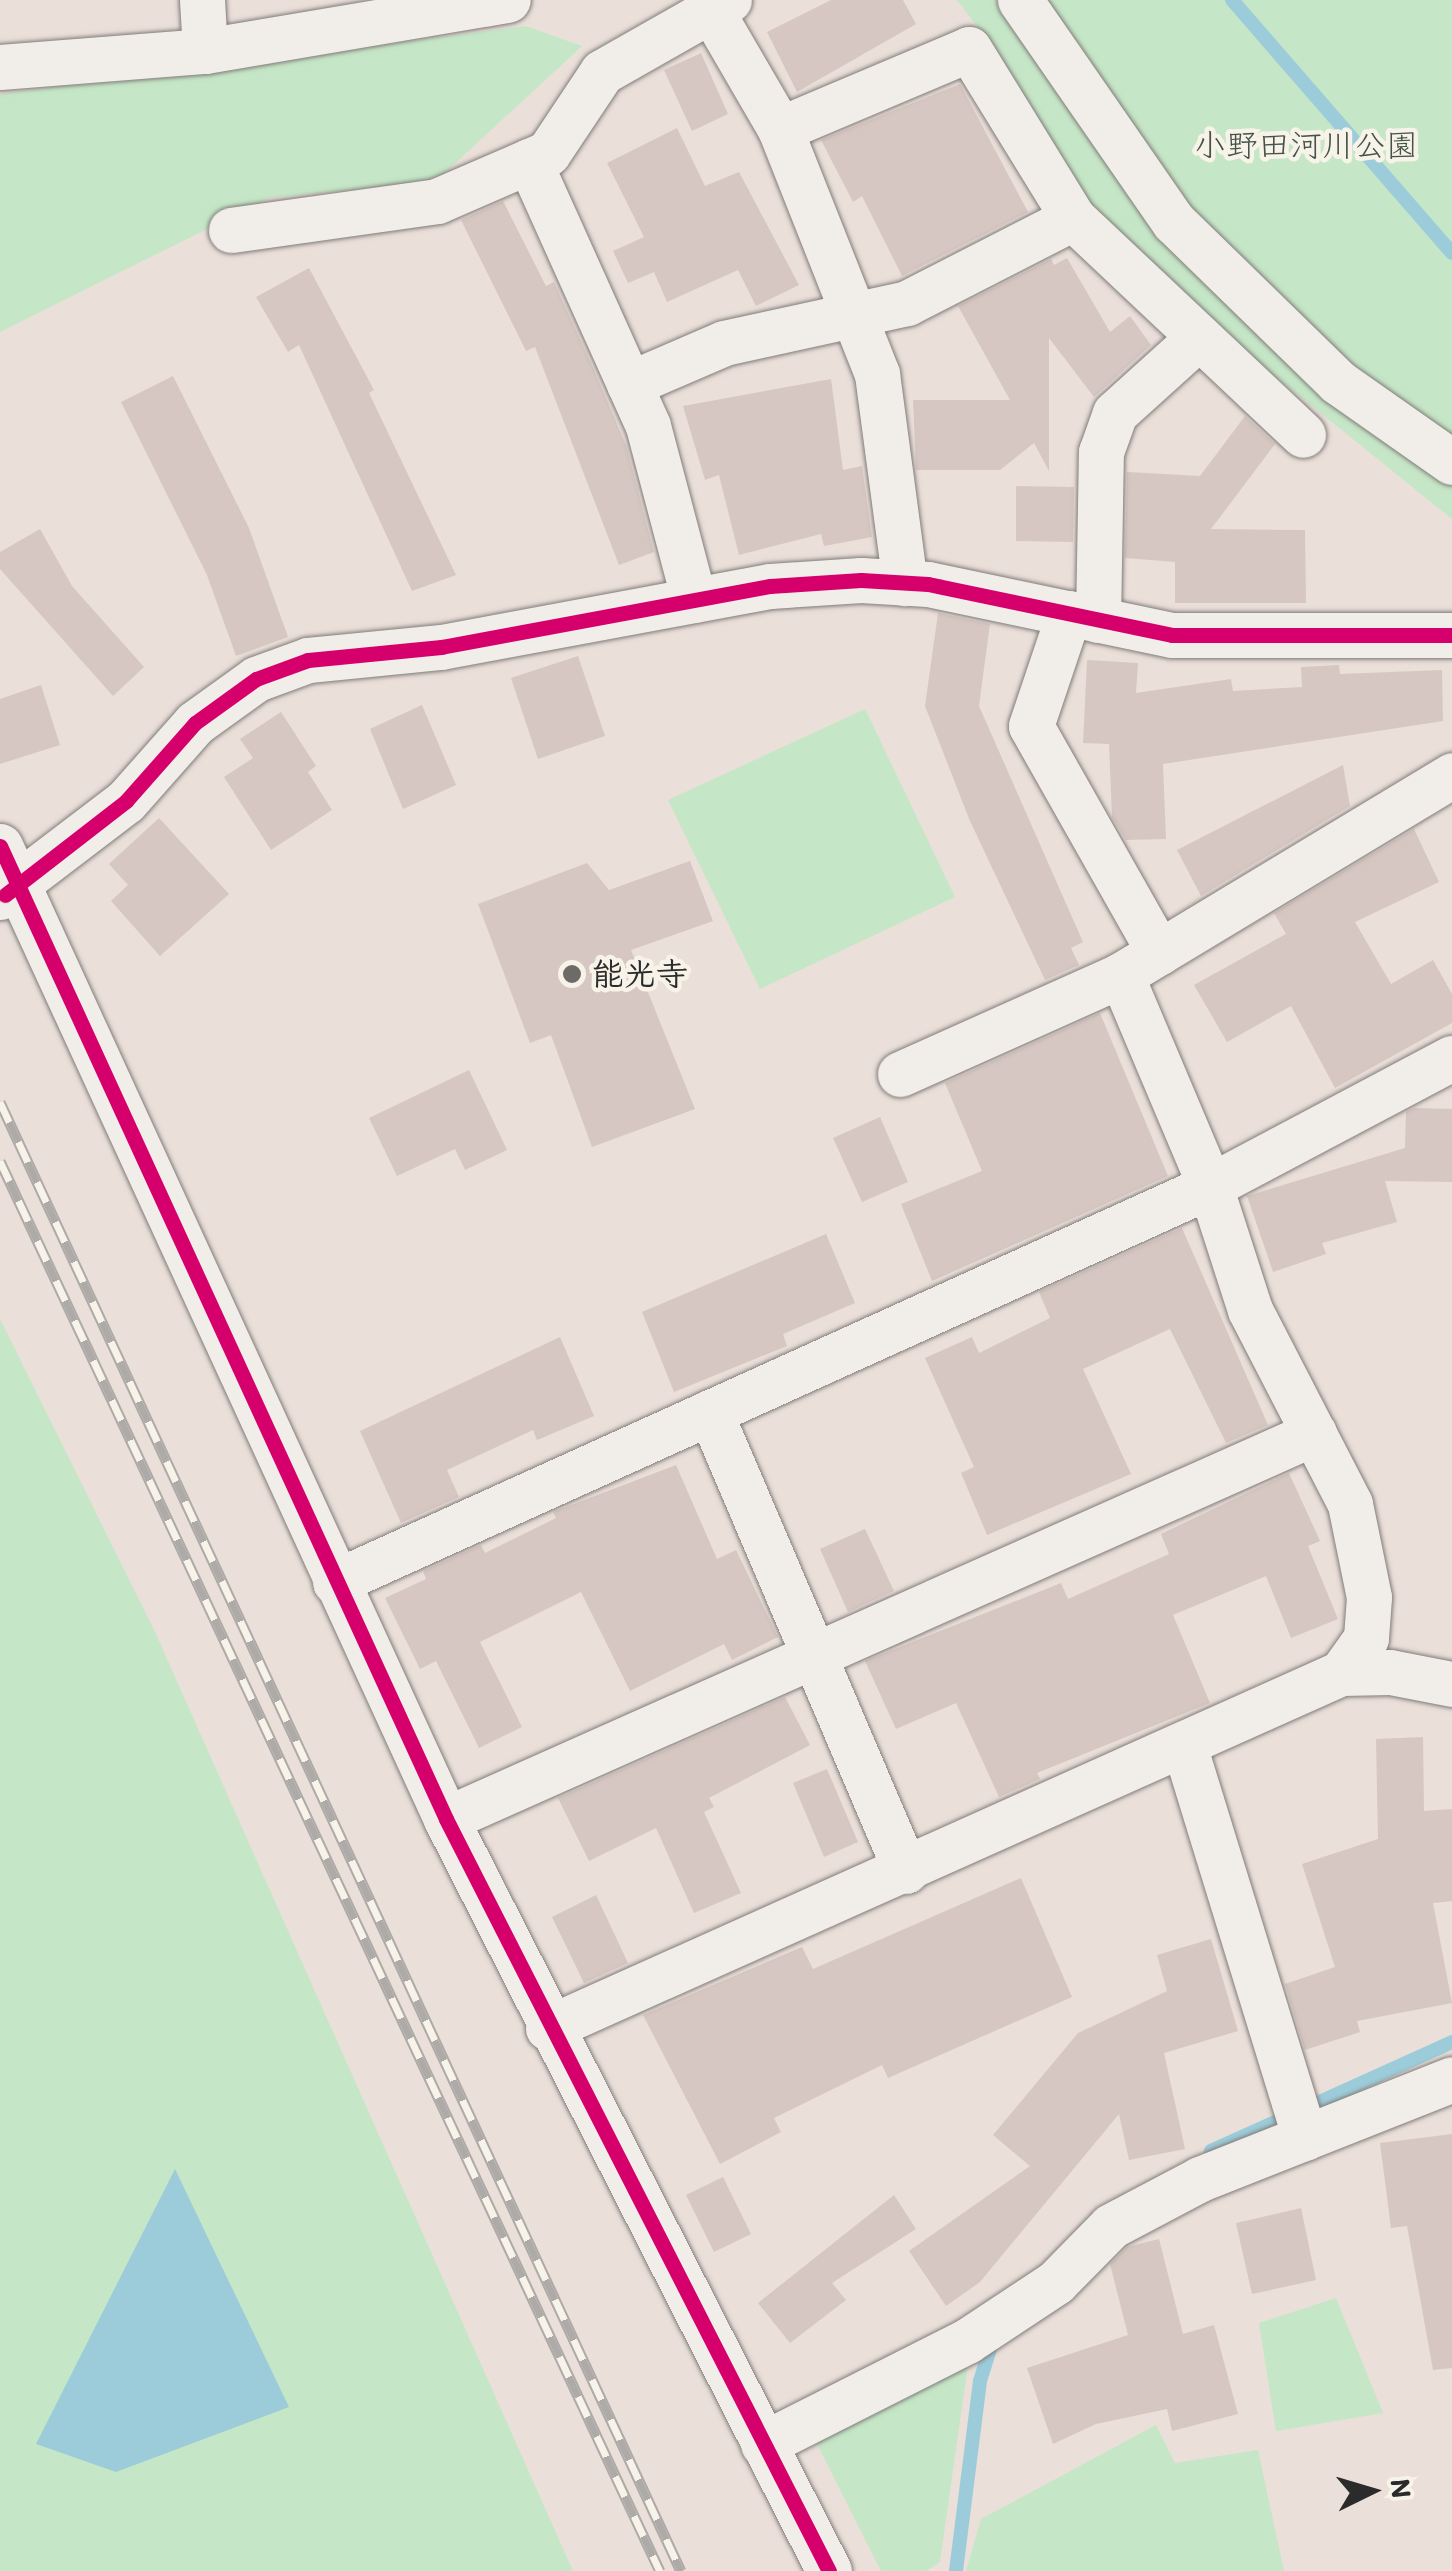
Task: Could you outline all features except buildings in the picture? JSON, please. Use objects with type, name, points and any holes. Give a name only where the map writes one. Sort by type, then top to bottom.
[{"type":"street","points":[[202,0],[205,51]]},
{"type":"street","points":[[0,67],[205,51],[508,0]]},
{"type":"street","points":[[1020,0],[1174,222],[1338,382],[1452,462]]},
{"type":"street","points":[[231,230],[437,201],[548,153],[602,72],[721,6],[780,129],[877,374],[905,583]]},
{"type":"street","points":[[780,129],[969,49],[1073,218],[1302,436]]},
{"type":"street","points":[[529,161],[648,426],[694,600]]},
{"type":"street","points":[[629,384],[724,342],[857,317],[906,303],[1073,218]]},
{"type":"street","points":[[1199,337],[1114,413],[1101,452],[1083,616],[1031,726],[1140,963],[1250,1310],[1350,1504],[1369,1597],[1366,1638],[1341,1673]]},
{"type":"street","points":[[8,894],[126,801],[195,723],[256,679],[308,660],[441,647],[770,586],[905,583],[1172,635],[1452,635]]},
{"type":"street","points":[[900,1074],[1140,963],[1452,776]]},
{"type":"street","points":[[0,846],[8,894],[446,1819],[548,2028],[828,2571]]},
{"type":"street","points":[[335,1582],[1210,1186],[1452,1058]]},
{"type":"street","points":[[710,1412],[906,1871]]},
{"type":"street","points":[[446,1819],[810,1652],[1314,1433]]},
{"type":"street","points":[[548,2028],[1341,1673],[1390,1672],[1452,1684]]},
{"type":"street","points":[[1184,1745],[1305,2138]]},
{"type":"street","points":[[763,2444],[967,2341],[1056,2282],[1111,2226],[1200,2179],[1452,2079]]},
{"type":"green space","name":"小野田河川公園","points":[[957,0],[1452,0],[1452,519],[1188,306],[1084,208],[993,47]]},
{"type":"green space","points":[[526,26],[582,46],[436,181],[269,198],[0,332],[0,94]]},
{"type":"green space","points":[[865,709],[955,897],[760,989],[668,800]]},
{"type":"green space","points":[[0,1319],[155,1632],[573,2571],[0,2571]]},
{"type":"green space","points":[[1336,2298],[1383,2413],[1276,2431],[1259,2323]]},
{"type":"green space","points":[[969,2357],[940,2562],[926,2571],[881,2571],[813,2436]]},
{"type":"green space","points":[[1156,2425],[1175,2463],[1258,2450],[1284,2571],[966,2571],[981,2519]]},
{"type":"water","points":[[175,2169],[289,2407],[116,2472],[36,2444]]},
{"type":"waterway","points":[[1232,0],[1452,253]]},
{"type":"waterway","points":[[1211,2151],[1452,2042]]},
{"type":"waterway","points":[[956,2571],[980,2381],[994,2336]]},
{"type":"railway","points":[[0,1102],[681,2571]]},
{"type":"railway","points":[[0,1161],[660,2571]]},
{"type":"cycle path","points":[[5,895],[126,801],[195,723],[256,679],[308,660],[441,647],[770,586],[861,580],[928,584],[1172,635],[1452,635]]},
{"type":"cycle path","points":[[0,846],[446,1819],[829,2571]]},
{"type":"place","name":"能光寺","points":[[572,974]]}]
